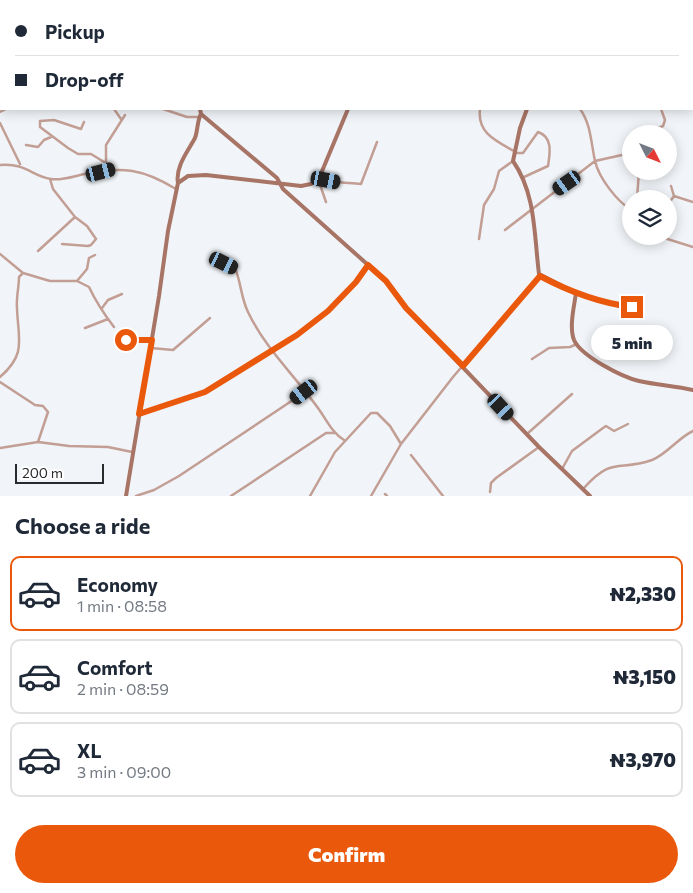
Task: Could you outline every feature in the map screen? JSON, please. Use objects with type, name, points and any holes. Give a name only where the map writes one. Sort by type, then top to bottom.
[{"type":"street","points":[[115,110],[121,119]]},
{"type":"street","points":[[166,110],[187,117],[200,116],[274,176],[283,189],[386,281],[406,308],[527,434],[590,496]]},
{"type":"street","points":[[126,496],[179,172],[188,146],[194,138],[200,110]]},
{"type":"street","points":[[178,183],[183,178],[197,175],[308,185],[319,178],[348,110]]},
{"type":"street","points":[[480,110],[480,120],[484,130],[492,139],[514,152],[523,153],[538,132],[545,135],[549,141],[548,166],[524,177]]},
{"type":"street","points":[[372,496],[401,444],[463,366],[540,276],[531,208],[524,177],[513,161],[527,110]]},
{"type":"street","points":[[581,110],[586,118],[593,144],[595,162],[600,174],[610,189],[622,201]]},
{"type":"street","points":[[661,110],[665,120],[663,125]]},
{"type":"street","points":[[106,163],[106,145],[124,115]]},
{"type":"street","points":[[84,122],[82,129],[54,120],[40,121],[40,127],[51,137],[78,154],[91,154],[114,168]]},
{"type":"street","points":[[0,123],[21,165]]},
{"type":"street","points":[[26,145],[38,147],[44,140],[51,137]]},
{"type":"street","points":[[319,178],[341,183],[361,184],[377,142]]},
{"type":"street","points":[[505,230],[531,208],[595,162],[622,155]]},
{"type":"street","points":[[479,239],[484,204],[494,189],[500,171],[513,161]]},
{"type":"street","points":[[0,165],[21,165],[50,179],[114,168],[147,173],[176,189]]},
{"type":"street","points":[[271,183],[274,176]]},
{"type":"street","points":[[319,178],[326,202]]},
{"type":"street","points":[[50,179],[53,189],[74,217],[87,226],[96,239],[92,245],[88,246],[62,244]]},
{"type":"street","points":[[671,186],[672,190]]},
{"type":"street","points":[[677,197],[693,202]]},
{"type":"street","points":[[38,251],[74,217]]},
{"type":"street","points":[[677,242],[693,247]]},
{"type":"street","points":[[0,254],[23,273],[50,281],[77,281],[89,287],[96,304],[102,308],[114,327]]},
{"type":"street","points":[[77,281],[87,269],[89,258],[95,255]]},
{"type":"street","points":[[215,260],[235,268],[248,313],[272,350],[335,433],[344,440]]},
{"type":"street","points":[[139,414],[196,396],[297,335],[328,311],[352,286],[368,265]]},
{"type":"street","points":[[0,378],[8,370],[19,353],[20,329],[17,308],[19,276],[23,273]]},
{"type":"street","points":[[540,276],[576,293],[612,304],[632,307]]},
{"type":"street","points":[[576,293],[573,335],[577,344],[596,360],[630,378],[693,390]]},
{"type":"street","points":[[102,308],[108,300],[122,294]]},
{"type":"street","points":[[151,348],[173,350],[210,318]]},
{"type":"street","points":[[85,328],[108,319]]},
{"type":"street","points":[[118,339],[152,340]]},
{"type":"street","points":[[532,358],[549,348],[570,347],[577,344]]},
{"type":"street","points":[[0,382],[35,405],[43,406],[48,412],[38,442]]},
{"type":"street","points":[[136,496],[154,490],[179,476],[304,392]]},
{"type":"street","points":[[527,434],[572,394]]},
{"type":"street","points":[[310,496],[324,467],[344,440],[373,412],[383,418],[401,444]]},
{"type":"street","points":[[562,469],[572,450],[602,428],[606,426],[614,431],[628,424]]},
{"type":"street","points":[[583,489],[594,476],[606,468],[653,460],[693,431]]},
{"type":"street","points":[[231,496],[326,433],[335,433]]},
{"type":"street","points":[[0,448],[38,442],[69,446],[108,447],[132,452]]},
{"type":"street","points":[[490,492],[491,483],[496,478],[539,446]]},
{"type":"street","points":[[411,455],[443,496]]},
{"type":"route","points":[[126,340],[152,340],[139,414],[163,405],[186,400],[205,392],[297,335],[328,311],[356,282],[368,265],[386,281],[406,308],[463,366],[540,276],[576,293],[612,304],[632,307]]}]
